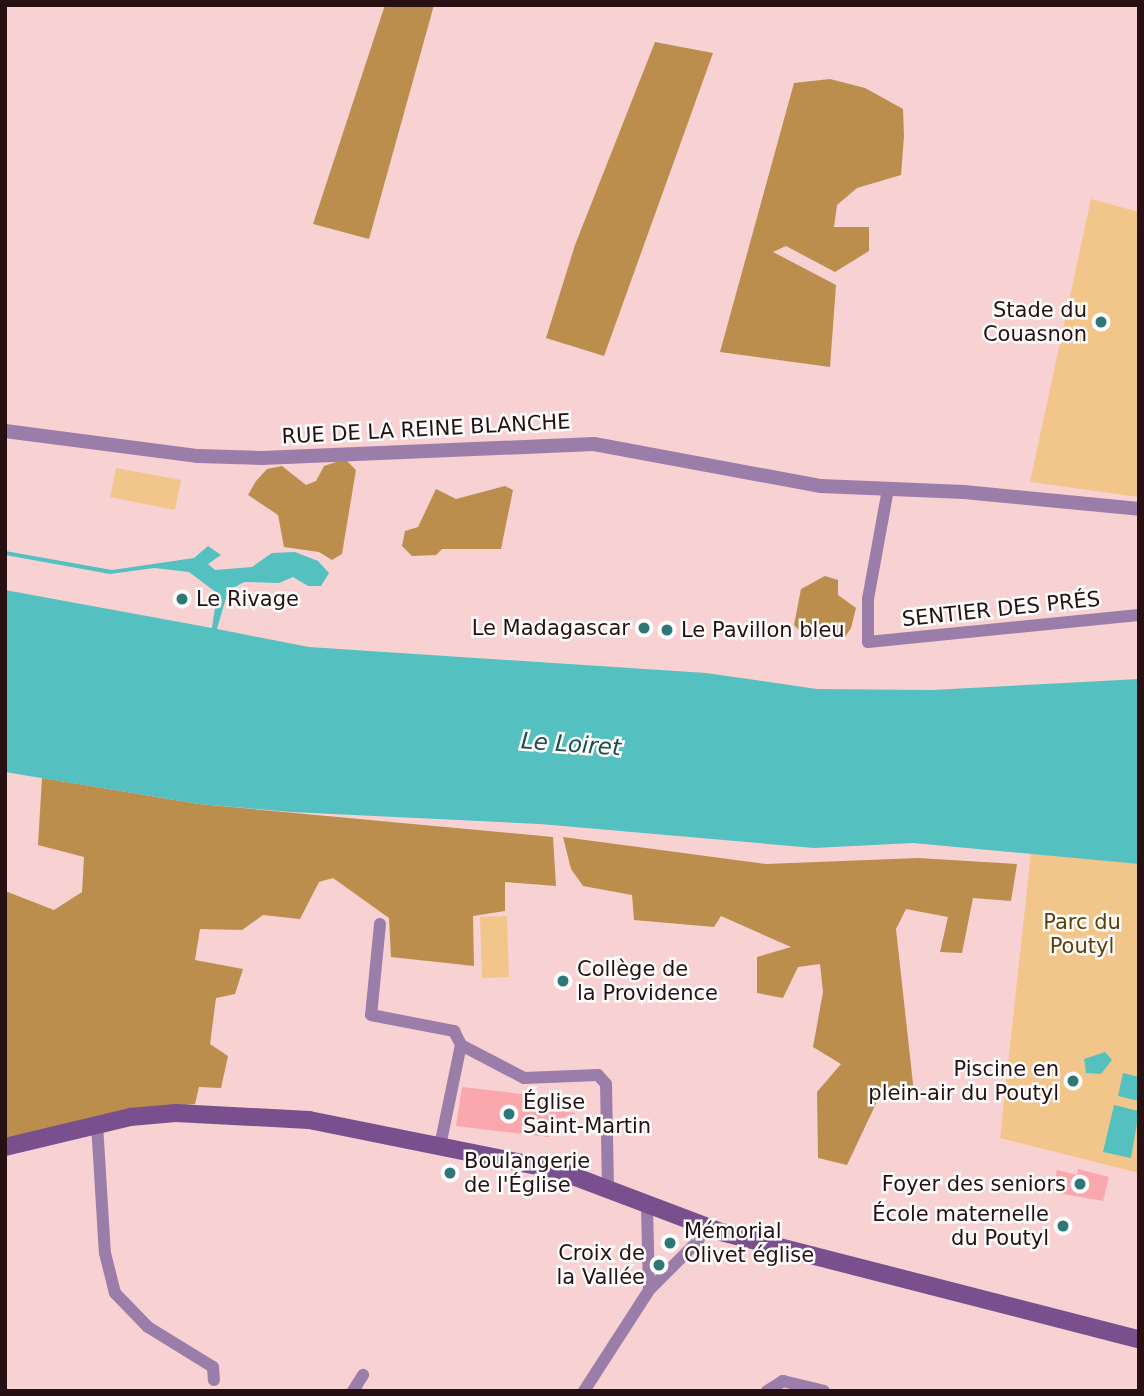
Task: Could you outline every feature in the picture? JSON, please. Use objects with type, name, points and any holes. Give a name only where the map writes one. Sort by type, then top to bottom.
[{"type":"main road","points":[[5,1147],[98,1127],[204,1112],[325,1125],[557,1170],[704,1227],[1139,1339]]},
{"type":"main road","points":[[5,1156],[98,1127]]},
{"type":"street","name":"RUE DE LA REINE BLANCHE","points":[[5,431],[198,456],[253,458],[594,444],[821,486],[1139,509]]},
{"type":"street","name":"SENTIER DES PRÉS","points":[[888,489],[868,598],[868,642],[1139,615]]},
{"type":"street","points":[[380,923],[371,1015],[454,1031],[461,1045],[535,1080],[598,1075],[607,1084],[608,1189]]},
{"type":"street","points":[[440,1146],[461,1045]]},
{"type":"street","points":[[98,1127],[105,1252],[115,1293],[148,1326],[213,1367],[214,1380]]},
{"type":"street","points":[[647,1207],[649,1290]]},
{"type":"street","points":[[584,1391],[649,1290],[698,1241],[704,1227]]},
{"type":"street","points":[[353,1391],[363,1376]]},
{"type":"street","points":[[767,1391],[783,1381],[824,1391]]},
{"type":"green space","name":"Stade du Couasnon","points":[[1091,199],[1139,212],[1139,497],[1030,482]]},
{"type":"green space","points":[[116,468],[181,480],[175,510],[110,497]]},
{"type":"green space","name":"Parc du Poutyl","points":[[1031,853],[1139,864],[1139,1173],[1000,1138]]},
{"type":"green space","points":[[507,916],[509,977],[482,978],[480,917]]},
{"type":"shaded area","points":[[385,5],[434,5],[369,239],[313,224]]},
{"type":"shaded area","points":[[655,42],[713,53],[604,356],[546,338],[575,245]]},
{"type":"shaded area","points":[[830,79],[865,88],[903,109],[904,136],[901,175],[857,188],[837,205],[834,227],[869,227],[869,251],[835,272],[786,246],[773,252],[836,285],[830,367],[720,352],[794,83]]},
{"type":"shaded area","points":[[345,459],[356,470],[342,554],[332,560],[319,552],[284,547],[278,515],[248,495],[256,481],[267,469],[282,466],[306,485],[316,481],[324,466]]},
{"type":"shaded area","points":[[505,486],[513,490],[501,549],[442,549],[436,555],[412,556],[402,546],[405,531],[418,527],[436,489],[456,499]]},
{"type":"shaded area","points":[[825,576],[838,580],[838,595],[856,608],[851,628],[845,637],[808,639],[794,625],[801,589]]},
{"type":"shaded area","points":[[42,778],[199,804],[553,837],[556,886],[505,882],[505,911],[473,916],[474,966],[391,957],[389,918],[333,878],[319,882],[300,919],[263,915],[242,930],[200,929],[195,960],[243,969],[235,994],[216,998],[210,1044],[228,1056],[221,1088],[199,1087],[195,1104],[121,1111],[5,1141],[5,891],[54,910],[82,892],[84,857],[38,845]]},
{"type":"shaded area","points":[[563,837],[766,864],[918,858],[1017,864],[1011,901],[973,898],[962,953],[940,952],[948,917],[906,909],[896,929],[914,1093],[882,1091],[847,1165],[818,1158],[817,1092],[841,1064],[813,1047],[823,992],[820,964],[798,967],[783,998],[757,993],[757,957],[791,947],[721,916],[714,927],[634,920],[632,895],[583,886],[571,869]]},
{"type":"water","name":"Le Loiret","points":[[208,546],[221,555],[208,564],[215,570],[252,567],[272,553],[295,552],[318,561],[329,573],[321,586],[308,586],[293,577],[279,583],[244,582],[228,591],[217,629],[309,647],[706,673],[817,689],[932,690],[1139,679],[1139,864],[913,843],[814,848],[540,824],[291,812],[199,804],[5,772],[5,590],[212,628],[217,593],[189,572],[154,568],[110,574],[5,555],[5,551],[112,570],[194,558]]},
{"type":"water","points":[[1105,1052],[1112,1060],[1101,1074],[1086,1073],[1084,1059]]},
{"type":"water","points":[[1123,1073],[1139,1077],[1139,1101],[1118,1096]]},
{"type":"water","points":[[1114,1105],[1139,1111],[1131,1158],[1103,1152]]},
{"type":"building","name":"Église Saint-Martin","points":[[462,1087],[556,1098],[556,1110],[576,1113],[557,1120],[549,1137],[456,1126]]},
{"type":"building","name":"Foyer des seniors","points":[[1078,1169],[1109,1177],[1103,1201],[1052,1192],[1057,1170],[1077,1175]]},
{"type":"place","name":"Stade du Couasnon","points":[[1101,322]]},
{"type":"place","name":"Le Rivage","points":[[182,599]]},
{"type":"place","name":"Le Madagascar","points":[[644,628]]},
{"type":"place","name":"Le Pavillon bleu","points":[[667,630]]},
{"type":"place","name":"Collège de la Providence","points":[[563,981]]},
{"type":"place","name":"Piscine en plein-air du Poutyl","points":[[1073,1081]]},
{"type":"place","name":"Église Saint-Martin","points":[[509,1114]]},
{"type":"place","name":"Boulangerie de l'Église","points":[[450,1173]]},
{"type":"place","name":"Foyer des seniors","points":[[1080,1184]]},
{"type":"place","name":"École maternelle du Poutyl","points":[[1063,1226]]},
{"type":"place","name":"Mémorial Olivet église","points":[[670,1243]]},
{"type":"place","name":"Croix de la Vallée","points":[[659,1265]]}]
